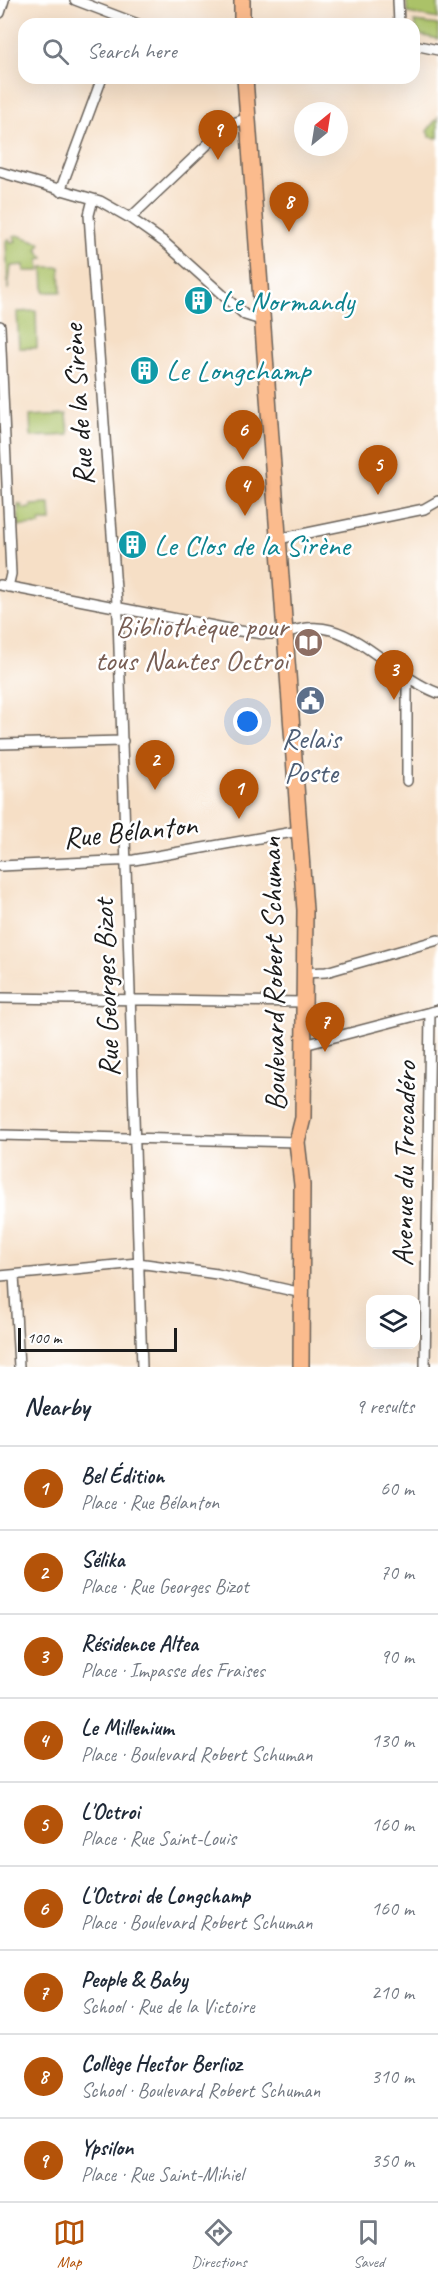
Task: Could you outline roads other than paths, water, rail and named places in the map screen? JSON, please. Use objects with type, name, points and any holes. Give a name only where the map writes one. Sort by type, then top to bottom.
[{"type":"main road","points":[[242,0],[242,18]]},
{"type":"main road","name":"Boulevard Robert Schuman","points":[[245,84],[305,910],[303,1118],[297,1142],[302,1185],[301,1367]]},
{"type":"street","points":[[0,13],[4,0]]},
{"type":"street","points":[[75,0],[115,18]]},
{"type":"street","points":[[398,0],[399,18]]},
{"type":"street","points":[[420,46],[438,50]]},
{"type":"street","points":[[60,191],[100,84]]},
{"type":"street","points":[[130,218],[228,125],[248,118]]},
{"type":"street","points":[[0,172],[93,200],[130,218],[164,242],[236,308],[245,315],[261,320]]},
{"type":"street","name":"Rue de la Sirène","points":[[93,200],[89,214],[117,608]]},
{"type":"street","points":[[0,326],[10,563],[4,586],[240,631],[267,634],[316,627],[338,632],[407,678],[438,693]]},
{"type":"street","points":[[279,539],[424,509],[438,501]]},
{"type":"street","name":"Rue Georges Bizot","points":[[117,608],[142,1367]]},
{"type":"street","points":[[406,781],[407,678]]},
{"type":"street","points":[[0,744],[123,741]]},
{"type":"street","name":"Rue Bélanton","points":[[0,866],[126,860],[299,831]]},
{"type":"street","points":[[305,973],[326,972],[438,940]]},
{"type":"street","points":[[0,998],[305,1002]]},
{"type":"street","points":[[304,1045],[434,1011]]},
{"type":"street","name":"Avenue du Trocadéro","points":[[425,1367],[434,1011]]},
{"type":"street","points":[[0,1135],[297,1142]]},
{"type":"street","points":[[0,1276],[138,1263],[217,1274],[302,1293]]},
{"type":"street","points":[[14,1275],[19,1367]]},
{"type":"place","name":"Ypsilon","points":[[218,160]]},
{"type":"place","name":"Collège Hector Berlioz","points":[[289,232]]},
{"type":"place","name":"Le Normandy","points":[[199,301]]},
{"type":"place","name":"Le Longchamp","points":[[145,370]]},
{"type":"place","name":"L'Octroi de Longchamp","points":[[243,460]]},
{"type":"place","name":"L'Octroi","points":[[378,495]]},
{"type":"place","name":"Le Millenium","points":[[245,516]]},
{"type":"place","name":"Le Clos de la Sirène","points":[[133,545]]},
{"type":"place","name":"Bibliothèque pour tous Nantes Octroi","points":[[309,643]]},
{"type":"place","name":"Résidence Altea","points":[[394,700]]},
{"type":"place","name":"Relais Poste","points":[[311,701]]},
{"type":"place","name":"Sélika","points":[[155,790]]},
{"type":"place","name":"Bel Édition","points":[[239,819]]},
{"type":"place","name":"People & Baby","points":[[325,1052]]}]
